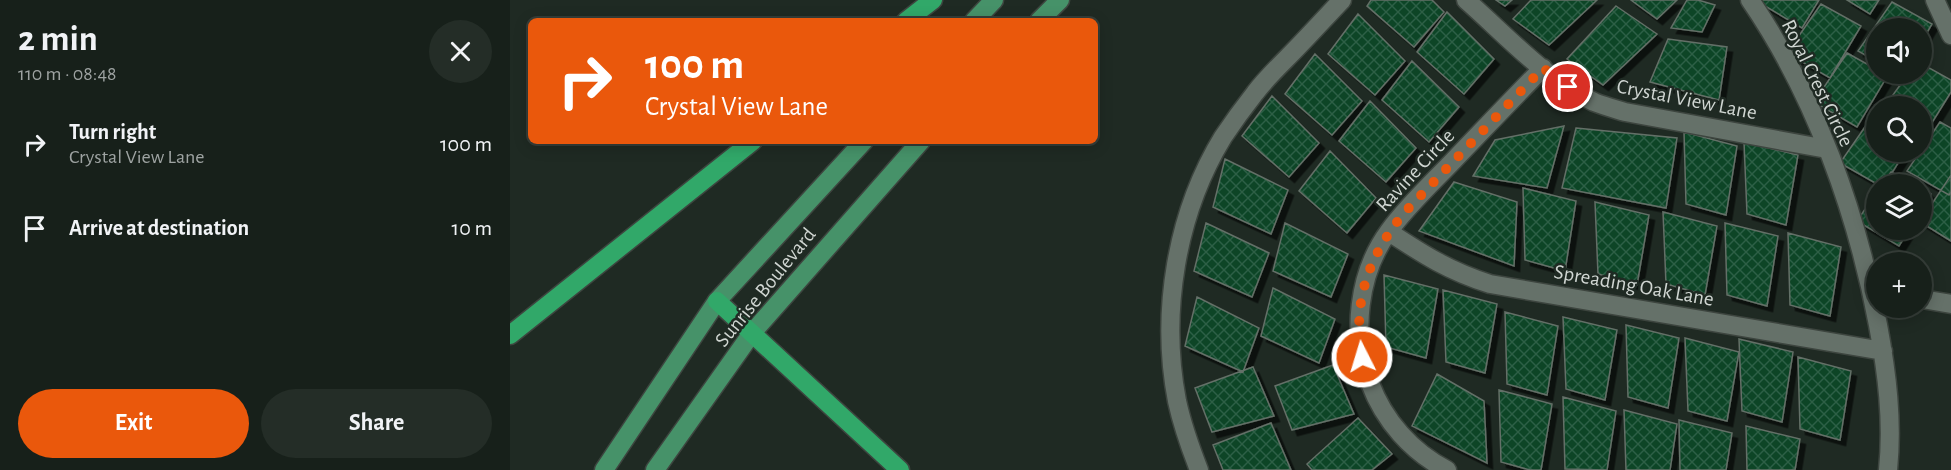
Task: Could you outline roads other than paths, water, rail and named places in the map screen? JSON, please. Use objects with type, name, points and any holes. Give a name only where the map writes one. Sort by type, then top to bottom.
[{"type":"highway","points":[[910,18],[933,0]]},
{"type":"highway","points":[[510,335],[749,144]]},
{"type":"highway","points":[[717,302],[900,470]]},
{"type":"main road","points":[[977,18],[993,0]]},
{"type":"main road","points":[[1042,18],[1060,0]]},
{"type":"main road","name":"Sunrise Boulevard","points":[[604,470],[717,302],[861,144]]},
{"type":"main road","name":"Sunrise Boulevard","points":[[655,470],[752,333],[918,144]]},
{"type":"street","points":[[1199,470],[1188,441],[1178,401],[1170,330],[1175,271],[1184,227],[1202,178],[1223,138],[1257,90],[1342,0]]},
{"type":"street","name":"Crystal View Lane","points":[[1466,0],[1543,68],[1568,87],[1596,102],[1625,112],[1827,148]]},
{"type":"street","name":"Royal Crest Circle","points":[[1750,0],[1794,75],[1827,148],[1853,219],[1866,264]]},
{"type":"street","points":[[1935,0],[1951,35]]},
{"type":"street","name":"Ravine Circle","points":[[1447,470],[1412,446],[1391,423],[1375,396],[1365,372],[1360,341],[1360,307],[1367,274],[1380,245],[1404,213],[1543,68]]},
{"type":"street","name":"Spreading Oak Lane","points":[[1389,232],[1430,259],[1461,274],[1490,284],[1883,351]]},
{"type":"street","points":[[1932,301],[1951,304]]},
{"type":"street","name":"Royal Crest Circle","points":[[1878,318],[1889,402],[1891,440],[1887,470]]}]
